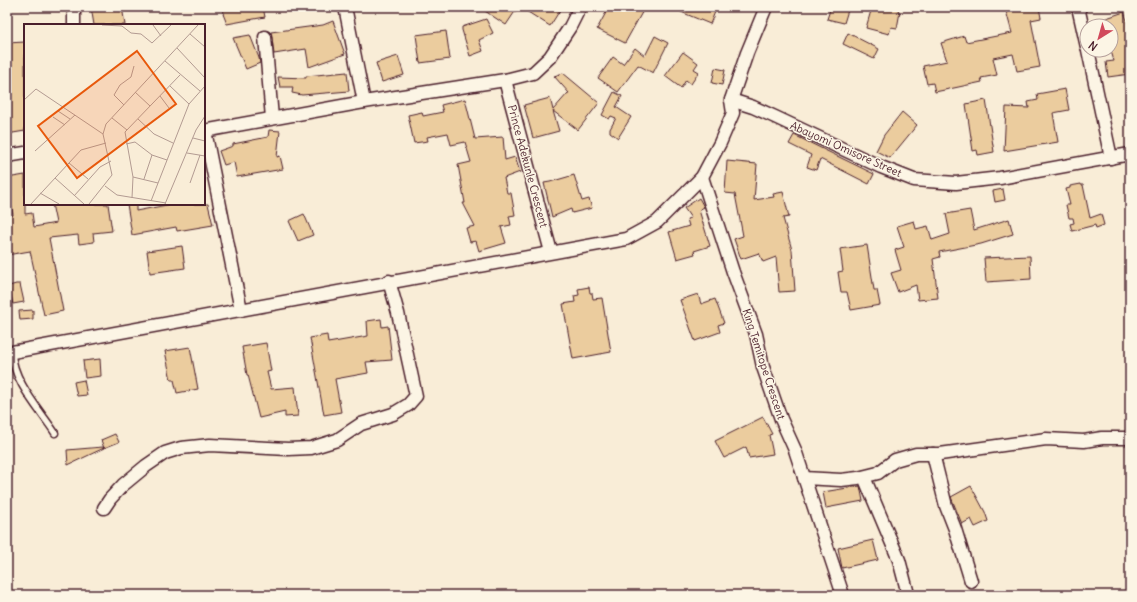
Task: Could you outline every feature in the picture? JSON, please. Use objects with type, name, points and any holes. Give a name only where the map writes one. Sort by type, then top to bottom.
[{"type":"street","points":[[345,7],[364,102]]},
{"type":"street","points":[[205,131],[364,102],[506,80],[533,73],[550,57],[570,27],[580,7]]},
{"type":"street","points":[[10,352],[241,310],[389,281],[626,239],[657,222],[702,177],[720,143],[733,113],[731,100],[747,53],[766,7]]},
{"type":"street","points":[[1078,7],[1080,18]]},
{"type":"street","points":[[74,8],[74,24]]},
{"type":"street","points":[[265,38],[272,118]]},
{"type":"street","points":[[1089,58],[1111,158]]},
{"type":"street","name":"Prince Adekunle Crescent","points":[[506,80],[551,252]]},
{"type":"street","name":"Abayomi Omisore Street","points":[[731,100],[753,107],[881,167],[914,180],[956,183],[1000,178],[1130,154]]},
{"type":"street","points":[[205,136],[241,310]]},
{"type":"street","points":[[7,156],[24,153]]},
{"type":"street","name":"King Temitope Crescent","points":[[702,177],[733,272],[756,334],[763,367],[781,419],[795,450],[843,595]]},
{"type":"street","points":[[104,508],[123,485],[165,453],[181,448],[210,445],[288,449],[312,448],[337,440],[361,424],[393,414],[408,405],[416,396],[398,313],[389,281]]},
{"type":"street","points":[[804,478],[841,480],[864,477],[878,474],[894,460],[916,454],[933,454],[984,449],[1046,438],[1084,441],[1102,438],[1130,438]]},
{"type":"street","points":[[933,454],[946,506],[955,529],[971,581]]},
{"type":"street","points":[[864,477],[899,560],[908,594],[903,595]]},
{"type":"lane","points":[[10,352],[17,373],[26,391],[55,433]]},
{"type":"building","points":[[91,7],[122,7],[125,24],[94,24]]},
{"type":"building","points":[[223,7],[263,7],[265,17],[227,24],[223,14]]},
{"type":"building","points":[[479,7],[518,7],[506,25]]},
{"type":"building","points":[[520,7],[562,7],[550,26]]},
{"type":"building","points":[[609,7],[645,7],[625,43],[597,29]]},
{"type":"building","points":[[669,7],[717,7],[710,24]]},
{"type":"building","points":[[831,7],[849,7],[844,23],[827,19]]},
{"type":"building","points":[[872,7],[899,7],[898,12],[900,12],[897,28],[891,27],[889,34],[866,28]]},
{"type":"building","points":[[1005,7],[1039,7],[1041,18],[1031,20],[1040,67],[1017,71],[1013,54],[993,58],[997,75],[981,78],[982,82],[935,92],[933,83],[927,84],[923,66],[947,61],[941,43],[964,36],[966,42],[1012,33]]},
{"type":"building","points":[[1124,12],[1130,29],[1130,74],[1108,77],[1106,62],[1114,61],[1113,58],[1119,58],[1119,18],[1106,18]]},
{"type":"building","points":[[486,19],[493,33],[479,40],[483,51],[470,56],[462,27]]},
{"type":"building","points":[[333,21],[345,54],[309,67],[306,49],[274,54],[271,32],[323,25]]},
{"type":"building","points":[[446,31],[450,59],[420,63],[416,35]]},
{"type":"building","points":[[848,33],[879,49],[874,59],[843,44]]},
{"type":"building","points":[[250,35],[260,63],[246,69],[233,38]]},
{"type":"building","points":[[655,36],[668,43],[653,73],[638,65],[618,92],[598,78],[613,57],[623,64],[635,48],[645,56]]},
{"type":"building","points":[[24,42],[24,131],[7,134],[8,70],[7,43]]},
{"type":"building","points":[[683,52],[698,63],[694,69],[699,72],[691,84],[686,80],[681,88],[665,76]]},
{"type":"building","points":[[398,56],[404,75],[382,82],[376,63]]},
{"type":"building","points":[[715,68],[725,70],[722,85],[712,83]]},
{"type":"building","points":[[347,72],[349,91],[302,95],[292,93],[293,87],[280,87],[278,77],[306,78],[306,76]]},
{"type":"building","points":[[563,73],[599,103],[578,130],[553,111],[559,131],[533,138],[524,105],[550,98],[553,110],[569,93],[554,76]]},
{"type":"building","points":[[1065,89],[1069,110],[1053,113],[1058,142],[1004,151],[1006,107],[1029,108],[1028,102],[1038,100],[1037,94]]},
{"type":"building","points":[[614,92],[622,96],[616,107],[631,117],[618,138],[610,132],[616,118],[611,116],[609,119],[602,115]]},
{"type":"building","points":[[465,99],[475,139],[503,137],[505,160],[515,157],[520,172],[504,178],[507,193],[511,193],[515,215],[509,216],[511,225],[501,227],[506,243],[479,251],[476,241],[470,242],[466,228],[475,226],[463,203],[465,203],[458,165],[471,162],[465,142],[451,145],[448,133],[427,137],[428,141],[414,143],[408,115],[422,112],[423,116],[443,112],[441,105]]},
{"type":"building","points":[[986,100],[994,152],[978,155],[977,150],[973,151],[966,104]]},
{"type":"building","points":[[902,112],[917,125],[890,158],[876,151],[884,135]]},
{"type":"building","points":[[269,130],[280,131],[277,157],[280,156],[283,169],[237,177],[234,162],[224,165],[219,151],[233,146],[233,144],[268,137]]},
{"type":"building","points":[[794,135],[874,174],[869,184],[820,159],[816,170],[807,167],[811,155],[789,144]]},
{"type":"building","points":[[727,161],[757,164],[754,200],[774,197],[773,194],[783,192],[789,217],[783,218],[792,250],[795,291],[779,292],[776,257],[763,262],[759,253],[741,259],[734,239],[743,236],[735,194],[725,193]]},
{"type":"building","points":[[24,175],[25,214],[32,213],[34,227],[56,223],[52,205],[108,205],[112,231],[93,233],[94,242],[79,244],[78,235],[49,238],[63,311],[44,315],[30,251],[7,255],[7,216],[13,215],[7,178]]},
{"type":"building","points":[[574,175],[582,201],[589,199],[592,208],[572,213],[571,209],[552,217],[544,183]]},
{"type":"building","points":[[1083,185],[1090,218],[1101,214],[1104,225],[1096,228],[1095,225],[1072,231],[1070,224],[1074,223],[1073,218],[1069,218],[1066,205],[1070,205],[1066,189],[1070,188],[1070,186]]},
{"type":"building","points":[[1003,189],[1005,200],[995,202],[993,191]]},
{"type":"building","points":[[699,198],[704,207],[699,210],[710,246],[694,251],[695,254],[677,259],[669,232],[689,226],[687,219],[691,218],[684,208]]},
{"type":"building","points":[[208,204],[213,225],[177,231],[176,227],[132,235],[127,205],[136,205],[136,211],[167,205]]},
{"type":"building","points":[[970,210],[974,230],[1009,219],[1013,234],[981,244],[939,252],[940,257],[933,259],[938,298],[918,300],[916,285],[898,292],[891,273],[901,270],[895,250],[904,247],[897,226],[914,221],[916,229],[928,226],[932,240],[950,234],[946,214]]},
{"type":"building","points":[[304,214],[313,235],[298,241],[289,221]]},
{"type":"building","points":[[867,245],[874,290],[877,290],[880,305],[851,310],[847,292],[841,292],[838,272],[843,271],[840,249]]},
{"type":"building","points":[[182,246],[185,268],[150,273],[147,251]]},
{"type":"building","points":[[1030,256],[1031,279],[986,282],[984,258]]},
{"type":"building","points":[[20,284],[24,302],[13,304],[9,286]]},
{"type":"building","points":[[589,287],[593,299],[602,298],[611,352],[573,359],[563,304],[575,302],[574,296],[579,295],[578,289]]},
{"type":"building","points":[[698,294],[701,304],[715,299],[724,323],[718,325],[720,332],[695,341],[680,300]]},
{"type":"building","points":[[33,310],[33,319],[20,320],[19,311]]},
{"type":"building","points":[[381,319],[382,327],[388,326],[392,360],[366,362],[368,373],[335,379],[341,412],[324,415],[310,338],[327,335],[328,343],[368,336],[367,321]]},
{"type":"building","points":[[266,343],[271,371],[267,372],[271,389],[295,387],[298,416],[285,417],[285,412],[259,418],[247,375],[242,347]]},
{"type":"building","points":[[190,347],[198,389],[177,393],[174,380],[171,380],[165,351]]},
{"type":"building","points":[[100,359],[101,376],[85,378],[83,361]]},
{"type":"building","points":[[84,380],[87,395],[77,396],[74,382]]},
{"type":"building","points":[[763,417],[772,434],[769,435],[773,454],[749,458],[746,447],[724,458],[715,441]]},
{"type":"building","points":[[115,434],[119,442],[104,448],[101,440]]},
{"type":"building","points":[[104,448],[68,465],[67,450]]},
{"type":"building","points":[[860,486],[863,501],[826,508],[823,492]]},
{"type":"building","points":[[971,486],[985,512],[988,521],[975,527],[971,519],[962,524],[951,497]]},
{"type":"building","points":[[873,540],[878,560],[842,568],[838,548]]}]
